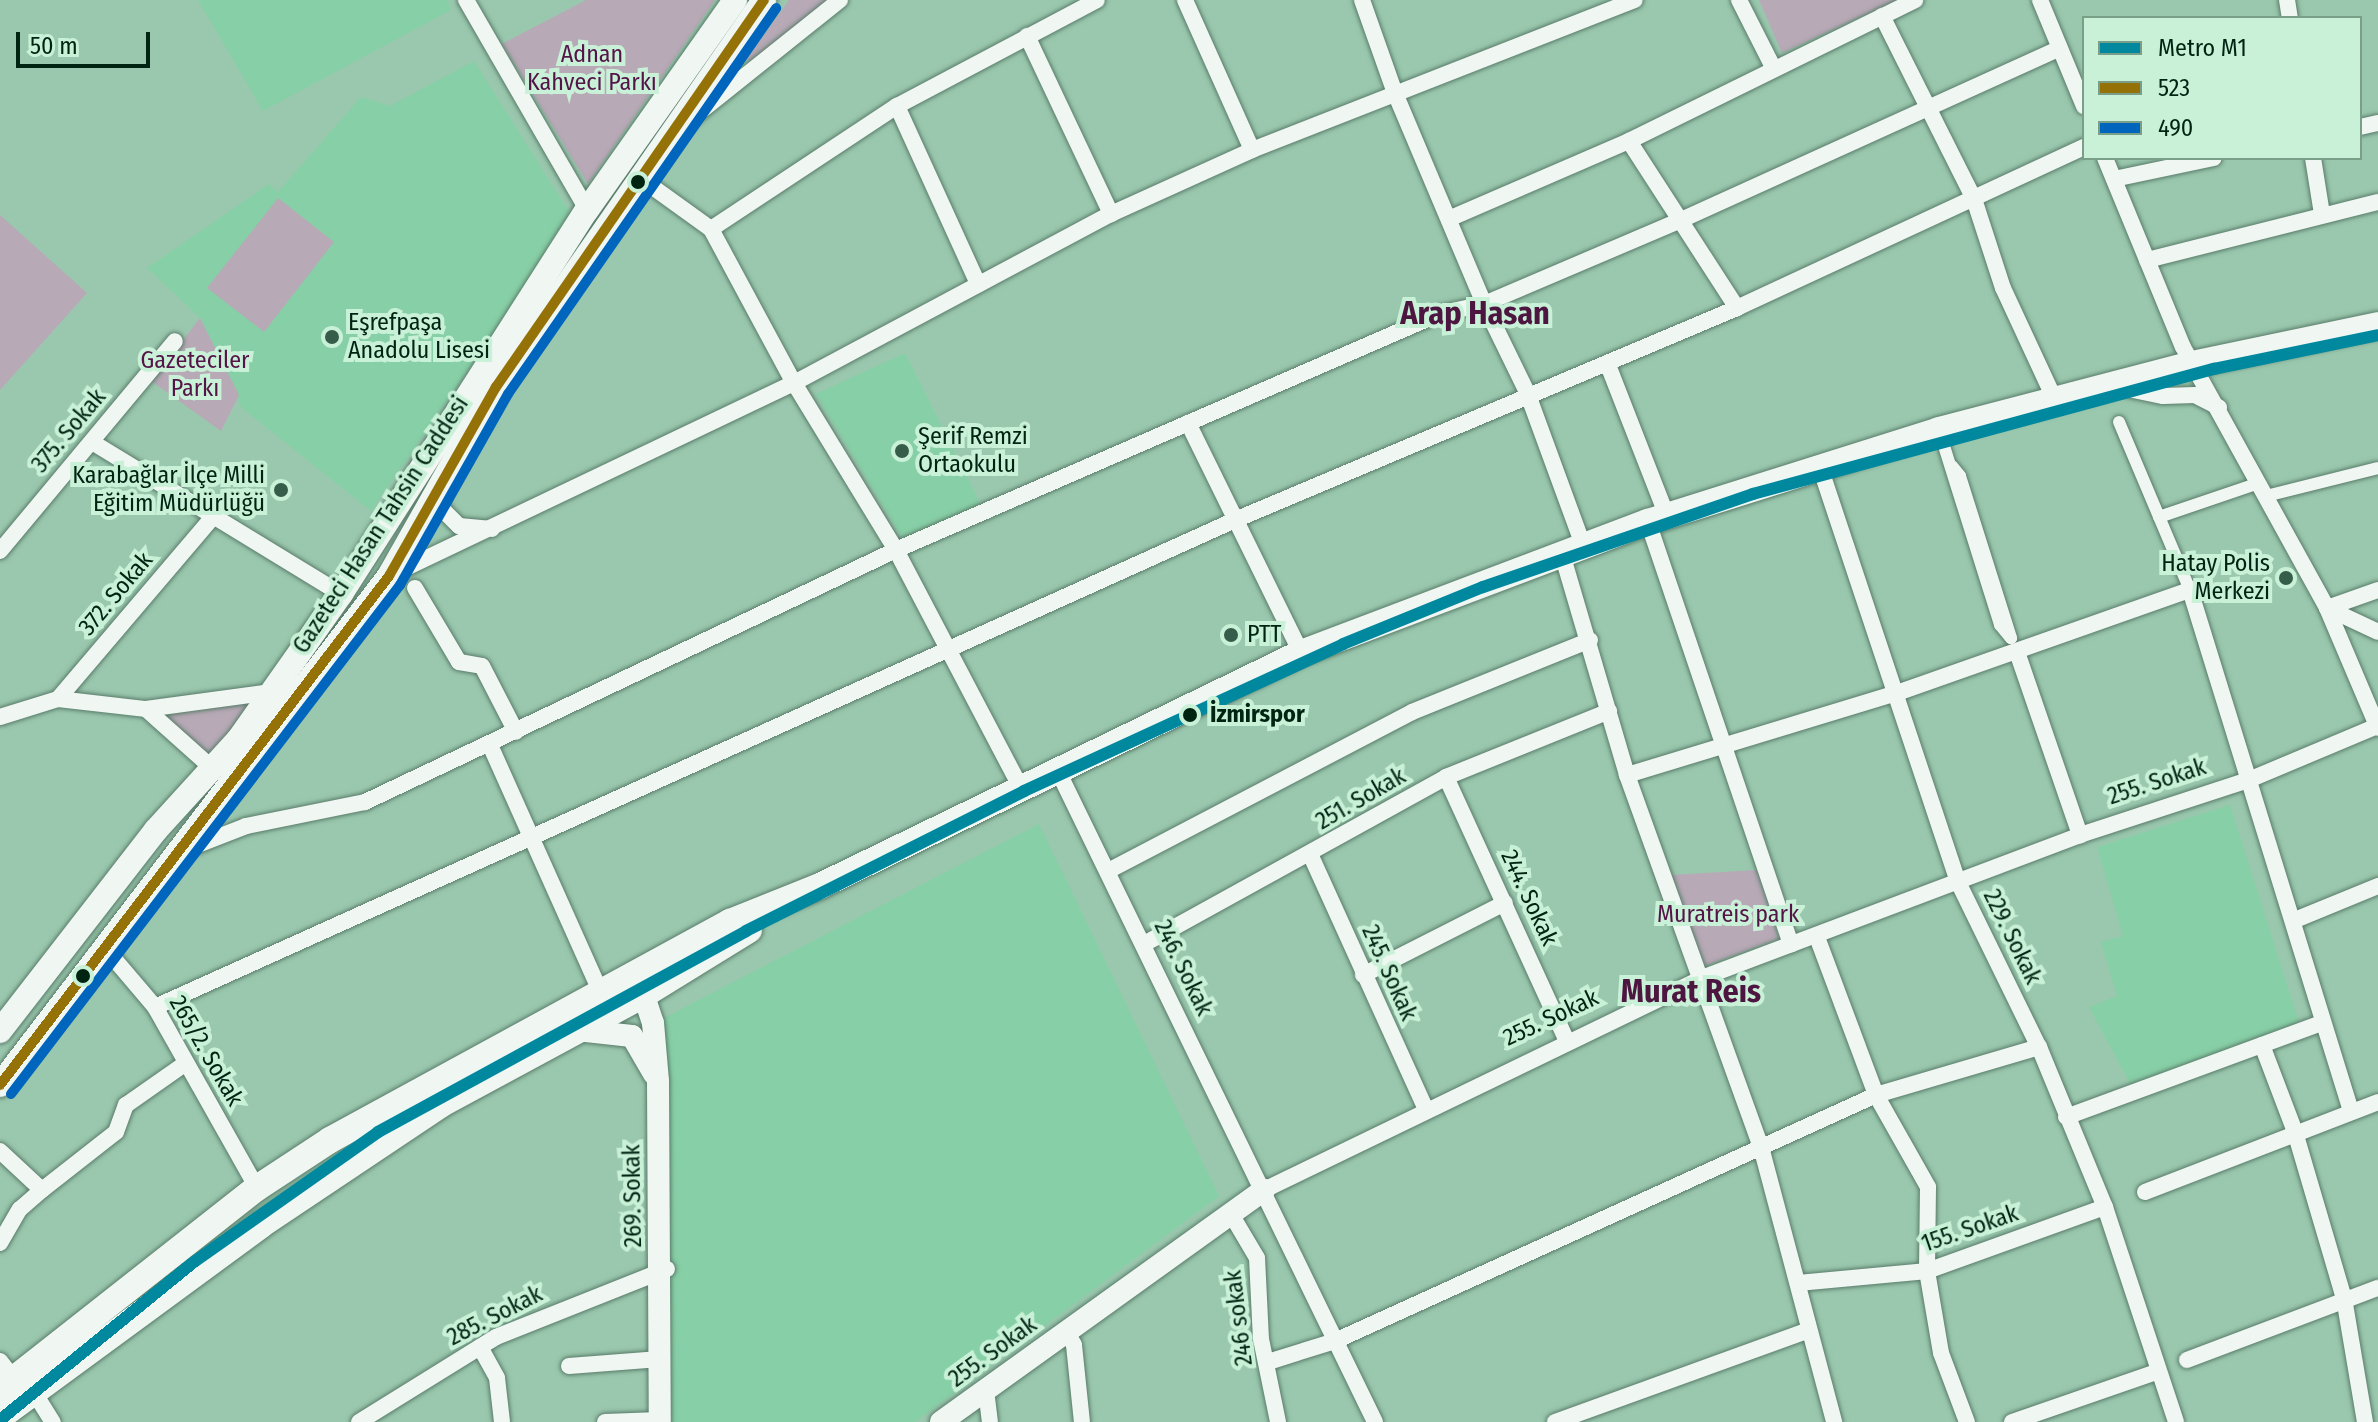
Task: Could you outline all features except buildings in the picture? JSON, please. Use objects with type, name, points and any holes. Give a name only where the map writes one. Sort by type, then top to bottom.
[{"type":"main road","name":"Gazeteci Hasan Tahsin Caddesi","points":[[0,1031],[156,830],[212,768],[272,692],[341,594],[587,210],[735,0]]},
{"type":"main road","name":"Gazeteci Hasan Tahsin Caddesi","points":[[0,1085],[104,947],[182,851],[389,576],[496,387],[764,0]]},
{"type":"main road","points":[[12,1380],[261,1225],[440,1105],[577,1030],[640,983],[820,886],[1020,786],[1301,653],[1658,519],[1939,430],[2192,364],[2378,325]]},
{"type":"main road","points":[[0,1417],[12,1380],[257,1188],[330,1140],[601,993],[640,983]]},
{"type":"street","points":[[466,0],[587,210]]},
{"type":"street","points":[[671,133],[840,0]]},
{"type":"street","points":[[711,229],[897,106],[1097,0]]},
{"type":"street","points":[[1185,0],[1252,150]]},
{"type":"street","points":[[1362,0],[1395,93],[1451,218],[1484,304],[1527,392],[1572,550],[1590,640],[1627,775],[1761,1147],[1834,1422]]},
{"type":"street","points":[[389,576],[494,529],[794,383],[1111,214],[1252,150],[1635,0]]},
{"type":"street","points":[[1739,0],[1774,69]]},
{"type":"street","points":[[1451,218],[1629,141],[1915,0]]},
{"type":"street","points":[[2040,0],[2082,101]]},
{"type":"street","points":[[1882,16],[1974,199],[2003,288],[2055,400]]},
{"type":"street","points":[[1027,36],[1111,214]]},
{"type":"street","points":[[182,851],[246,826],[365,802],[896,550],[1439,314],[1484,304],[1679,221],[2060,48]]},
{"type":"street","points":[[897,106],[978,284]]},
{"type":"street","points":[[1629,141],[1737,308]]},
{"type":"street","points":[[155,1007],[949,653],[1235,520],[1527,392],[1608,365],[1737,308],[2082,148]]},
{"type":"street","points":[[2106,160],[2192,364],[2220,408],[2327,608],[2378,727]]},
{"type":"street","points":[[2114,179],[2204,160]]},
{"type":"street","points":[[2313,160],[2322,214]]},
{"type":"street","points":[[640,178],[711,229],[794,383],[896,550],[1020,786]]},
{"type":"street","points":[[2147,260],[2378,202]]},
{"type":"street","name":"375. Sokak","points":[[0,551],[175,341]]},
{"type":"street","points":[[1608,365],[1658,519],[1722,745],[1791,944]]},
{"type":"street","points":[[2110,386],[2163,396],[2195,395],[2220,408]]},
{"type":"street","points":[[2119,422],[2190,590],[2295,920],[2322,1023],[2351,1111]]},
{"type":"street","points":[[1188,423],[1301,653]]},
{"type":"street","points":[[1939,430],[1952,466],[1960,476],[2080,835]]},
{"type":"street","points":[[92,442],[211,519],[341,594]]},
{"type":"street","name":"229. Sokak","points":[[1820,467],[1958,882],[2039,1047],[2105,1207],[2156,1372],[2176,1422]]},
{"type":"street","points":[[2159,517],[2262,490],[2378,468]]},
{"type":"street","points":[[439,487],[442,509],[459,526],[494,529]]},
{"type":"street","name":"372. Sokak","points":[[58,699],[211,519]]},
{"type":"street","points":[[415,588],[459,662],[482,666],[516,732]]},
{"type":"street","points":[[1627,775],[1897,693],[2014,645],[2190,590]]},
{"type":"street","points":[[2327,608],[2378,590]]},
{"type":"street","points":[[2327,608],[2378,632]]},
{"type":"street","points":[[1108,871],[1412,712],[1590,640]]},
{"type":"street","points":[[0,717],[58,699],[146,709],[272,692]]},
{"type":"street","points":[[146,709],[212,768]]},
{"type":"street","name":"251. Sokak","points":[[1144,944],[1311,856],[1446,777],[1609,711]]},
{"type":"street","name":"255. Sokak","points":[[941,1422],[1264,1190],[1566,1039],[1702,978],[2080,835],[2251,779],[2378,727]]},
{"type":"street","points":[[490,745],[601,993]]},
{"type":"street","name":"246. Sokak","points":[[1057,769],[1375,1422]]},
{"type":"street","name":"244. Sokak","points":[[1446,777],[1566,1039]]},
{"type":"street","name":"245. Sokak","points":[[1311,856],[1426,1109]]},
{"type":"street","points":[[2295,920],[2378,886]]},
{"type":"street","points":[[1363,975],[1505,903]]},
{"type":"street","points":[[1817,937],[1876,1095],[1928,1187],[1927,1271],[1941,1353],[1967,1422]]},
{"type":"street","name":"265/2. Sokak","points":[[104,947],[155,1007],[257,1188]]},
{"type":"street","name":"269. Sokak","points":[[640,983],[658,1081],[664,1269],[660,1421]]},
{"type":"street","points":[[2066,1117],[2322,1023]]},
{"type":"street","points":[[577,1030],[632,1036],[658,1081]]},
{"type":"street","points":[[2262,1045],[2295,1132],[2344,1298],[2365,1422]]},
{"type":"street","points":[[1268,1362],[1335,1341],[1876,1095],[2039,1047]]},
{"type":"street","points":[[0,1243],[20,1209],[116,1132],[126,1105],[186,1063]]},
{"type":"street","points":[[2145,1192],[2378,1102]]},
{"type":"street","points":[[0,1151],[42,1190]]},
{"type":"street","name":"155. Sokak","points":[[1798,1283],[1927,1271],[2105,1207]]},
{"type":"street","name":"246 sokak","points":[[1231,1214],[1257,1258],[1261,1339],[1278,1422]]},
{"type":"street","name":"285. Sokak","points":[[359,1422],[480,1347],[664,1269]]},
{"type":"street","points":[[2187,1360],[2344,1298],[2378,1288]]},
{"type":"street","points":[[1555,1422],[1809,1330]]},
{"type":"street","points":[[1066,1331],[1074,1345],[1082,1422]]},
{"type":"street","points":[[480,1347],[497,1378],[502,1422]]},
{"type":"street","points":[[569,1366],[660,1359]]},
{"type":"street","points":[[2012,1422],[2156,1372]]},
{"type":"street","points":[[12,1380],[53,1422]]},
{"type":"street","points":[[986,1390],[990,1422]]},
{"type":"street","points":[[605,1422],[660,1421]]},
{"type":"shaded area","points":[[198,0],[448,0],[451,10],[263,111]]},
{"type":"shaded area","points":[[474,61],[573,218],[371,511],[242,408],[200,318],[147,268],[269,184],[278,192],[361,97],[390,106]]},
{"type":"shaded area","name":"Şerif Remzi Ortaokulu","points":[[905,353],[982,507],[902,537],[816,394]]},
{"type":"shaded area","points":[[2230,805],[2299,1023],[2131,1085],[2089,1007],[2117,996],[2101,942],[2123,936],[2097,847]]},
{"type":"shaded area","points":[[1039,824],[1219,1196],[915,1422],[671,1422],[662,1019]]},
{"type":"green space","name":"Adnan Kahveci Parkı","points":[[586,0],[715,0],[588,184],[502,44]]},
{"type":"green space","points":[[789,0],[829,0],[755,61],[746,60]]},
{"type":"green space","points":[[1759,0],[1898,0],[1782,53]]},
{"type":"green space","points":[[278,198],[334,242],[264,332],[207,288]]},
{"type":"green space","points":[[0,215],[87,293],[0,390]]},
{"type":"green space","name":"Gazeteciler Parkı","points":[[200,318],[239,395],[221,431],[151,381]]},
{"type":"green space","points":[[264,702],[216,765],[157,714]]},
{"type":"green space","name":"Muratreis park","points":[[1757,870],[1779,939],[1705,966],[1670,875]]},
{"type":"metro line","name":"M1","points":[[0,1420],[194,1262],[378,1132],[746,931],[1024,791],[1343,644],[1483,587],[1753,494],[2214,369],[2378,335]]},
{"type":"transit line","name":"523","points":[[0,1085],[389,576],[496,387],[764,0]]},
{"type":"transit line","name":"490","points":[[11,1094],[400,585],[508,394],[776,8]]},
{"type":"place","name":"Eşrefpaşa Anadolu Lisesi","points":[[332,337]]},
{"type":"place","name":"Şerif Remzi Ortaokulu","points":[[902,451]]},
{"type":"place","name":"Karabağlar İlçe Milli Eğitim Müdürlüğü","points":[[281,490]]},
{"type":"place","name":"Hatay Polis Merkezi","points":[[2286,578]]},
{"type":"place","name":"PTT","points":[[1231,635]]},
{"type":"place","name":"İzmirspor","points":[[1190,715]]},
{"type":"district","name":"Arap Hasan","points":[[1475,313]]},
{"type":"district","name":"Murat Reis","points":[[1691,991]]}]
